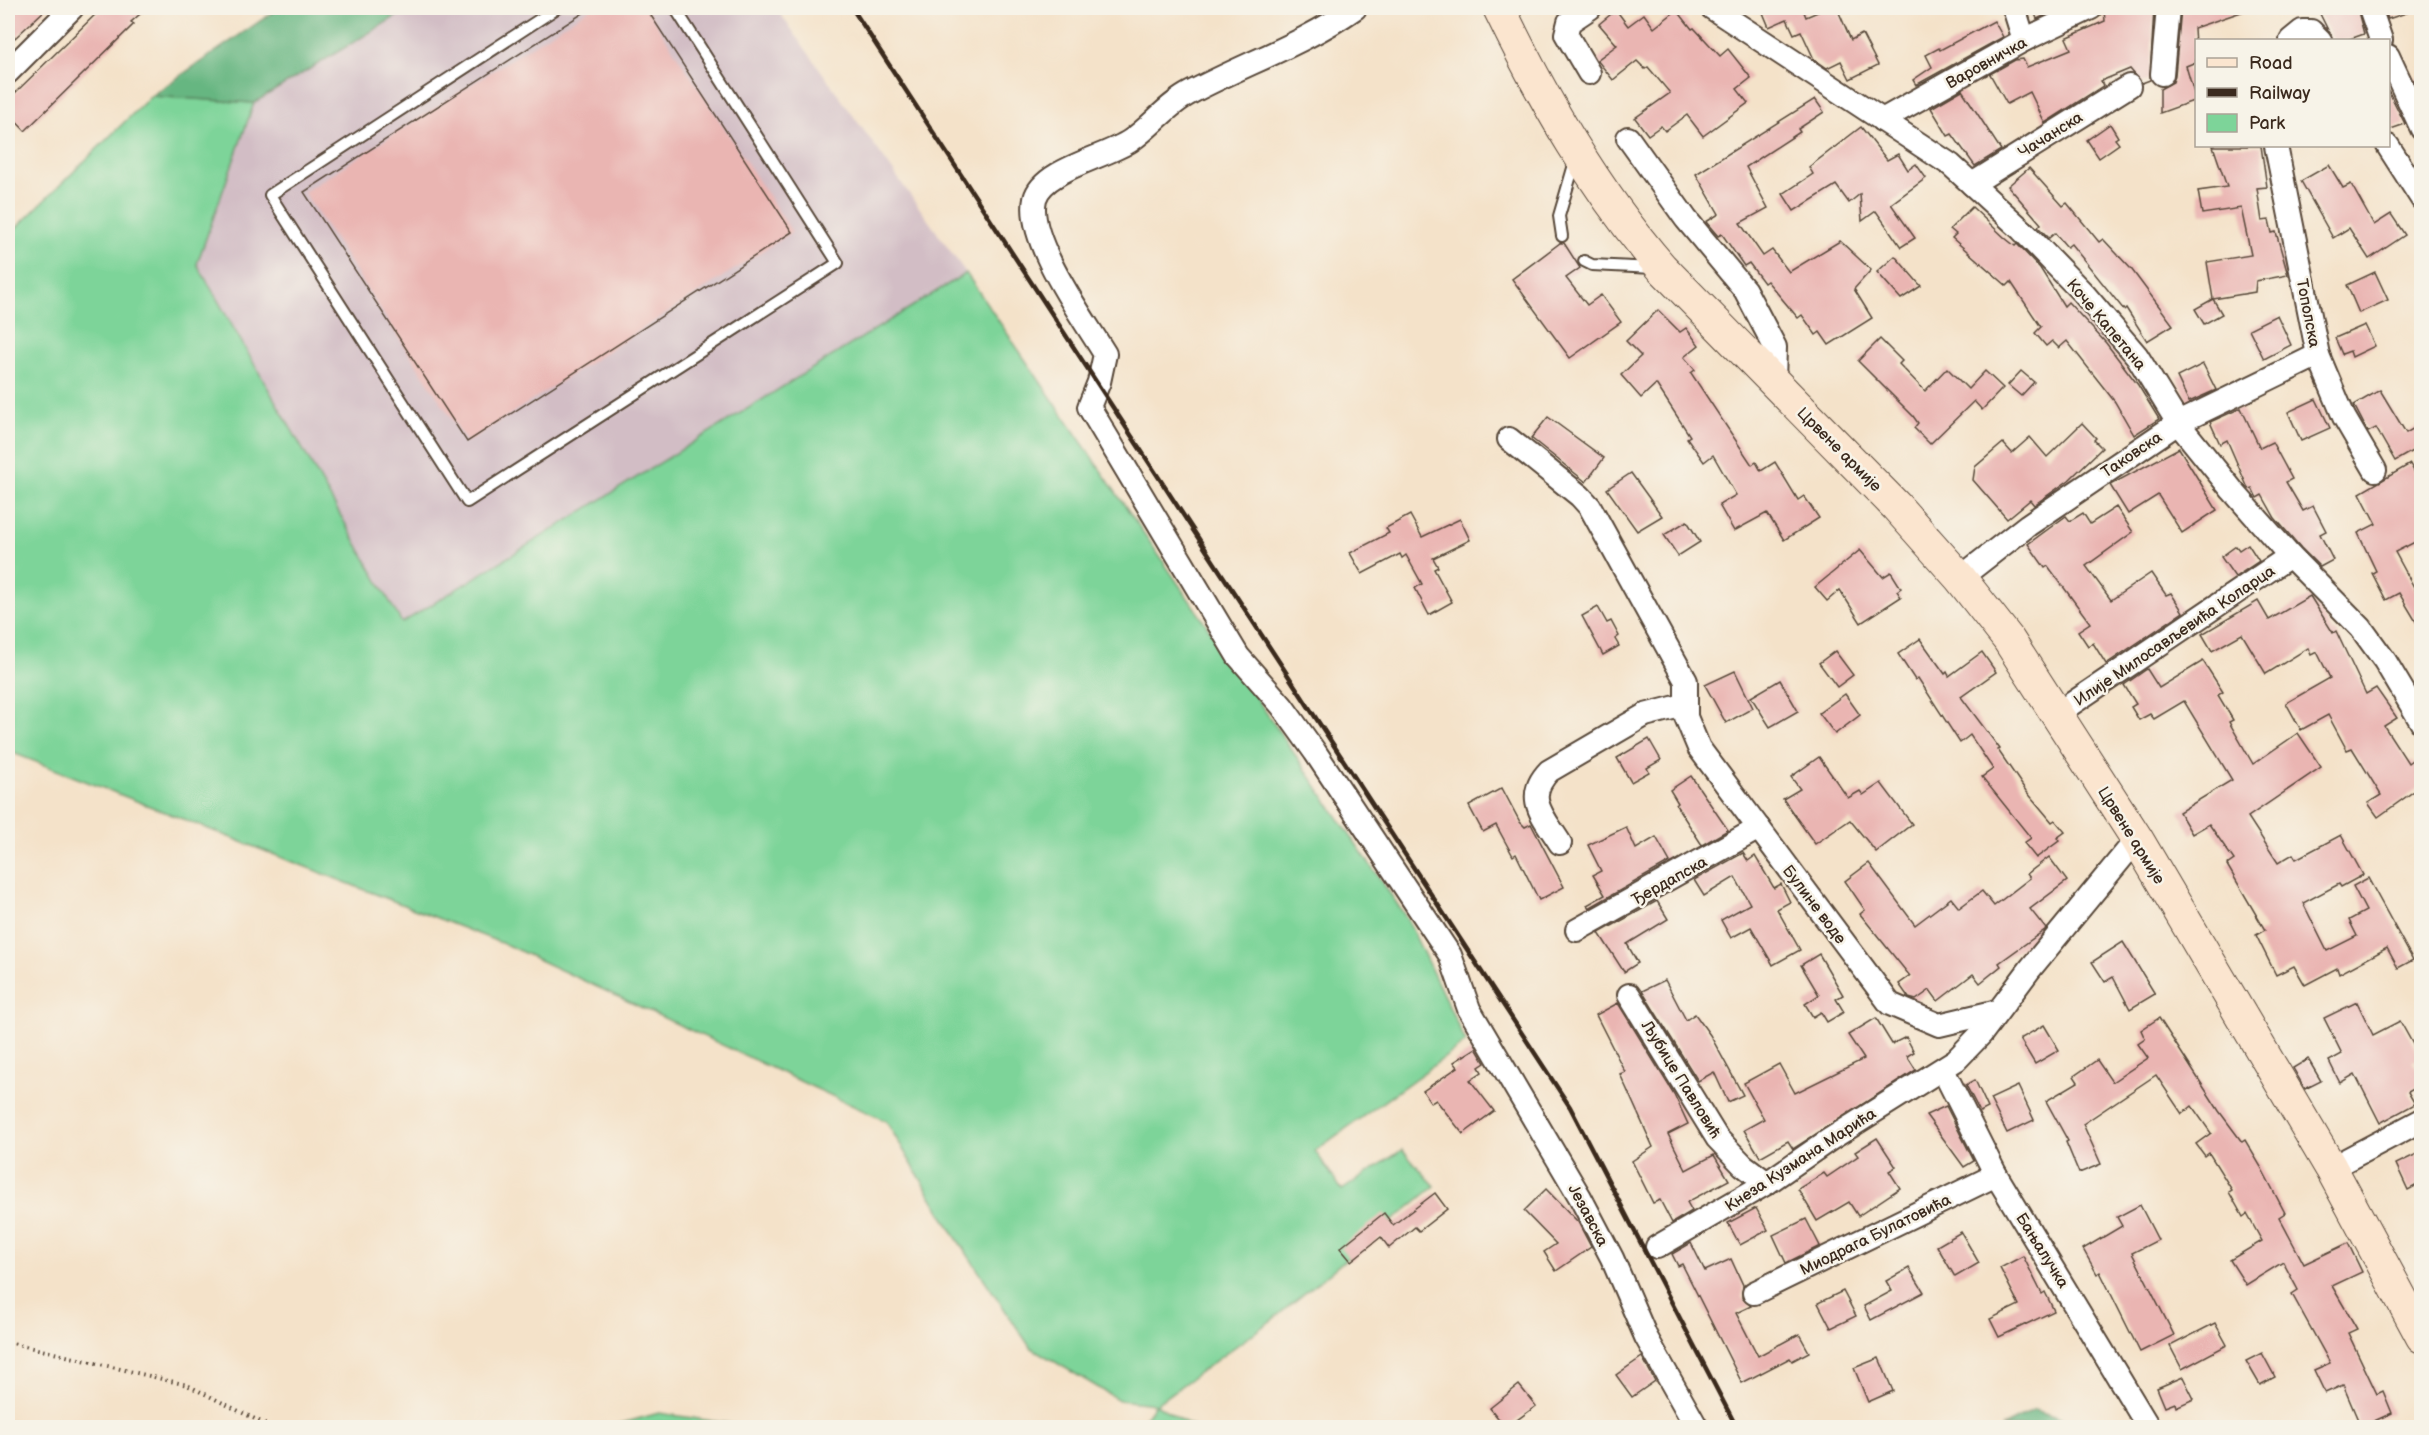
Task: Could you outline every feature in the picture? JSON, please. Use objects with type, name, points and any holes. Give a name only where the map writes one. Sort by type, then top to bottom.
[{"type":"main road","name":"Црвене армије","points":[[1499,8],[1577,155],[1636,238],[1662,268],[1896,506],[1960,578],[2008,639],[2058,713],[2076,747],[2137,839],[2331,1168],[2421,1337]]},
{"type":"street","points":[[8,72],[72,8]]},
{"type":"street","name":"Језавска","points":[[1355,8],[1298,44],[1188,94],[1130,141],[1051,178],[1035,198],[1035,214],[1041,243],[1053,270],[1105,354],[1099,382],[1089,407],[1238,656],[1282,706],[1420,907],[1450,955],[1468,1009],[1580,1197],[1612,1258],[1646,1337],[1697,1428]]},
{"type":"street","points":[[1589,73],[1566,34],[1569,22],[1590,8]]},
{"type":"street","name":"Коче Капетана","points":[[1712,8],[1951,165],[2022,230],[2084,294],[2137,356],[2178,423],[2290,556],[2361,627],[2385,661],[2421,723]]},
{"type":"street","points":[[2014,8],[2024,40]]},
{"type":"street","name":"Варовничка","points":[[1882,120],[2024,40],[2091,8]]},
{"type":"street","points":[[2162,74],[2168,8]]},
{"type":"street","points":[[2370,8],[2381,39]]},
{"type":"street","points":[[2390,60],[2421,129]]},
{"type":"street","name":"Чачанска","points":[[1972,184],[2129,86]]},
{"type":"street","points":[[1628,138],[1686,219],[1744,290],[1775,347],[1774,383]]},
{"type":"street","name":"Тополска","points":[[2276,147],[2318,355],[2344,417],[2375,470]]},
{"type":"street","points":[[2389,147],[2421,199]]},
{"type":"street","name":"Таковска","points":[[1960,578],[2028,525],[2178,423],[2318,355]]},
{"type":"street","name":"Булине воде","points":[[1509,439],[1580,496],[1590,507],[1686,681],[1684,705],[1690,732],[1699,748],[1890,1004],[1939,1025],[1998,1011]]},
{"type":"street","name":"Илије Милосављевића Коларца","points":[[2058,713],[2290,556]]},
{"type":"street","points":[[1560,843],[1538,806],[1536,796],[1540,780],[1550,771],[1645,715],[1684,705]]},
{"type":"street","name":"Ђердапска","points":[[1577,930],[1759,828]]},
{"type":"street","points":[[1943,1070],[1967,1050],[2137,839]]},
{"type":"street","name":"Љубице Павловић","points":[[1629,995],[1717,1138],[1743,1165],[1767,1183]]},
{"type":"street","name":"Кнеза Кузмана Марића","points":[[1657,1247],[1767,1183],[1829,1140],[1943,1070]]},
{"type":"street","name":"Бањалучка","points":[[1943,1070],[1996,1174],[2149,1428]]},
{"type":"street","points":[[2331,1168],[2421,1120]]},
{"type":"street","name":"Миодрага Булатовића","points":[[1754,1293],[1996,1174]]},
{"type":"lane","points":[[557,8],[270,195],[467,502],[838,263],[675,8]]},
{"type":"lane","points":[[1562,236],[1559,216],[1577,155]]},
{"type":"lane","points":[[1584,261],[1592,265],[1662,268]]},
{"type":"path","points":[[8,1342],[187,1385],[273,1428]]},
{"type":"shaded area","points":[[410,8],[776,8],[966,273],[402,623],[197,264],[254,103]]},
{"type":"green space","points":[[279,8],[410,8],[254,103],[151,96]]},
{"type":"green space","points":[[151,96],[254,103],[197,264],[402,623],[966,273],[1406,917],[1466,1042],[1315,1151],[1342,1190],[1402,1150],[1435,1186],[1272,1320],[1156,1404],[1193,1427],[1138,1427],[1155,1404],[1119,1400],[1030,1347],[955,1236],[886,1121],[509,946],[8,751],[8,264],[11,233]]},
{"type":"green space","points":[[2035,1410],[2081,1425],[2081,1427],[2001,1427]]},
{"type":"green space","points":[[659,1413],[752,1427],[608,1427]]},
{"type":"building","points":[[8,8],[47,8],[15,38],[8,30]]},
{"type":"building","points":[[102,8],[147,8],[131,22],[134,24],[25,131],[8,113],[8,85],[15,93]]},
{"type":"building","points":[[591,8],[646,8],[792,232],[467,442],[304,192]]},
{"type":"building","points":[[1761,8],[1815,8],[1804,12],[1806,17],[1827,8],[1837,8],[1851,40],[1862,34],[1878,65],[1850,79],[1841,61],[1827,68],[1814,59],[1801,31],[1794,34],[1787,19],[1769,27]]},
{"type":"building","points":[[2033,8],[2061,8],[2037,19]]},
{"type":"building","points":[[2154,8],[2150,80],[2142,83],[2130,69],[2101,81],[2103,86],[2045,123],[2030,92],[2007,104],[1990,74],[2015,60],[2023,59],[2027,67],[2071,49],[2066,38],[2105,21],[2104,10]]},
{"type":"building","points":[[2181,8],[2246,8],[2247,10],[2194,28],[2195,62],[2186,66],[2195,100],[2160,113],[2160,89],[2173,82]]},
{"type":"building","points":[[2337,8],[2357,8],[2364,34],[2350,39],[2332,39],[2320,14]]},
{"type":"building","points":[[2384,8],[2411,8],[2412,11],[2388,19]]},
{"type":"building","points":[[1616,10],[1628,26],[1644,14],[1654,28],[1677,10],[1692,29],[1694,28],[1720,56],[1728,49],[1751,78],[1737,89],[1748,103],[1703,136],[1687,115],[1665,131],[1661,126],[1648,135],[1635,118],[1670,93],[1648,67],[1645,69],[1637,61],[1613,80],[1597,60],[1617,45],[1599,24]]},
{"type":"building","points":[[1994,21],[2003,37],[1916,85],[1913,80],[1932,67],[1926,55]]},
{"type":"building","points":[[2421,77],[2421,96],[2414,80]]},
{"type":"building","points":[[1962,90],[2001,150],[1975,166],[1952,134],[1948,136],[1931,108]]},
{"type":"building","points":[[2390,94],[2405,124],[2390,129]]},
{"type":"building","points":[[1815,99],[1824,112],[1798,129],[1800,132],[1746,167],[1768,208],[1740,223],[1763,256],[1772,250],[1789,272],[1840,241],[1871,270],[1854,289],[1872,318],[1829,345],[1820,332],[1816,335],[1802,315],[1798,318],[1767,281],[1764,283],[1749,263],[1744,266],[1722,234],[1718,236],[1706,222],[1719,214],[1696,174]]},
{"type":"building","points":[[2110,124],[2118,137],[2115,139],[2119,144],[2099,158],[2087,140]]},
{"type":"building","points":[[1861,127],[1887,160],[1898,154],[1908,170],[1916,164],[1926,178],[1891,204],[1915,238],[1901,247],[1876,211],[1862,221],[1860,194],[1849,203],[1836,185],[1794,211],[1783,194],[1813,174],[1809,167]]},
{"type":"building","points":[[2213,147],[2261,147],[2267,187],[2257,188],[2262,221],[2269,220],[2272,233],[2276,232],[2288,275],[2256,281],[2255,292],[2213,299],[2207,262],[2251,255],[2241,208],[2202,214],[2198,191],[2227,187]]},
{"type":"building","points":[[2329,165],[2343,188],[2351,184],[2374,225],[2391,214],[2405,235],[2369,259],[2349,228],[2333,238],[2301,181]]},
{"type":"building","points":[[2029,168],[2063,206],[2067,203],[2099,242],[2103,239],[2132,270],[2173,325],[2147,341],[2126,308],[2124,310],[2071,244],[2067,247],[2055,233],[2049,238],[2038,227],[2041,224],[2008,186]]},
{"type":"building","points":[[1972,207],[2005,238],[2015,246],[2017,244],[2040,268],[2064,306],[2068,302],[2106,343],[2138,385],[2159,419],[2134,435],[2115,402],[2067,341],[2059,348],[2052,341],[2046,346],[2035,333],[2041,327],[2011,282],[2007,286],[1952,238],[1956,234],[1950,229]]},
{"type":"building","points":[[1560,243],[1564,243],[1580,268],[1566,278],[1587,305],[1601,295],[1621,322],[1570,358],[1512,279]]},
{"type":"building","points":[[1895,256],[1921,286],[1901,299],[1877,272]]},
{"type":"building","points":[[2375,272],[2388,300],[2359,313],[2347,285]]},
{"type":"building","points":[[2213,299],[2222,314],[2204,324],[2195,309]]},
{"type":"building","points":[[1658,310],[1680,332],[1686,328],[1699,345],[1684,357],[1695,370],[1691,373],[1752,465],[1756,462],[1761,471],[1775,462],[1798,500],[1804,496],[1819,518],[1784,540],[1767,513],[1734,531],[1719,505],[1736,495],[1713,455],[1704,462],[1687,438],[1690,436],[1656,384],[1641,398],[1621,375],[1641,356],[1626,341]]},
{"type":"building","points":[[2277,315],[2291,345],[2264,359],[2249,329]]},
{"type":"building","points":[[2365,325],[2375,346],[2352,357],[2350,351],[2342,354],[2335,338]]},
{"type":"building","points":[[1880,339],[1902,361],[1899,364],[1925,391],[1947,368],[1968,389],[1985,371],[2003,388],[1982,410],[1974,401],[1930,444],[1914,428],[1918,423],[1913,416],[1858,361]]},
{"type":"building","points":[[2203,364],[2216,390],[2189,402],[2177,377]]},
{"type":"building","points":[[2021,371],[2034,382],[2021,396],[2008,385]]},
{"type":"building","points":[[2380,390],[2406,433],[2421,424],[2421,446],[2395,461],[2376,428],[2368,432],[2354,405]]},
{"type":"building","points":[[2316,399],[2330,428],[2301,441],[2288,412]]},
{"type":"building","points":[[2241,408],[2260,448],[2272,442],[2292,479],[2286,482],[2303,511],[2313,506],[2326,531],[2320,534],[2333,560],[2320,567],[2301,548],[2275,518],[2262,495],[2257,498],[2252,488],[2249,489],[2227,440],[2220,444],[2210,422]]},
{"type":"building","points":[[1548,417],[1604,458],[1586,482],[1531,438]]},
{"type":"building","points":[[2082,423],[2102,448],[2069,480],[2034,505],[2030,500],[2007,519],[1973,480],[1975,467],[2003,443],[2012,453],[2030,437],[2047,457]]},
{"type":"building","points":[[2179,448],[2217,510],[2182,533],[2158,495],[2128,514],[2110,485]]},
{"type":"building","points":[[2410,464],[2421,484],[2421,539],[2395,552],[2415,589],[2421,585],[2421,630],[2399,593],[2386,600],[2372,573],[2376,571],[2358,533],[2376,524],[2360,493]]},
{"type":"building","points":[[1631,473],[1662,516],[1637,531],[1607,489]]},
{"type":"building","points":[[2116,507],[2133,532],[2086,566],[2111,600],[2151,573],[2166,595],[2171,593],[2183,612],[2106,664],[2093,643],[2088,646],[2078,631],[2090,623],[2048,566],[2045,568],[2028,544],[2066,516],[2070,521],[2083,513],[2090,524]]},
{"type":"building","points":[[1410,515],[1422,537],[1460,519],[1470,540],[1433,558],[1438,567],[1434,569],[1452,602],[1429,615],[1415,588],[1422,584],[1406,555],[1402,558],[1400,554],[1362,574],[1350,553],[1389,533],[1386,528]]},
{"type":"building","points":[[1687,521],[1700,542],[1678,556],[1664,535]]},
{"type":"building","points":[[2248,544],[2259,561],[2235,577],[2221,557],[2236,546],[2239,550]]},
{"type":"building","points":[[1860,550],[1883,577],[1891,572],[1901,588],[1897,591],[1901,597],[1861,623],[1840,590],[1827,601],[1815,587]]},
{"type":"building","points":[[2310,596],[2333,633],[2336,631],[2366,694],[2376,688],[2397,718],[2384,726],[2408,763],[2412,760],[2421,772],[2421,786],[2378,817],[2368,803],[2381,795],[2352,748],[2347,750],[2328,715],[2301,730],[2286,703],[2330,678],[2317,652],[2311,655],[2308,648],[2266,674],[2242,634],[2212,651],[2202,634],[2258,601],[2269,620]]},
{"type":"building","points":[[1598,607],[1607,623],[1611,621],[1619,636],[1615,639],[1619,646],[1603,655],[1582,616]]},
{"type":"building","points":[[1920,639],[1945,674],[1947,672],[1949,676],[1982,652],[1996,672],[1961,697],[2000,749],[1998,750],[2026,791],[2052,822],[2055,820],[2065,832],[2057,838],[2059,841],[2036,858],[2024,843],[2031,838],[1982,777],[1993,769],[1970,735],[1960,743],[1918,678],[1915,680],[1898,654]]},
{"type":"building","points":[[1835,651],[1853,675],[1837,687],[1819,663]]},
{"type":"building","points":[[2203,661],[2223,692],[2218,695],[2233,720],[2229,722],[2253,764],[2298,733],[2321,767],[2248,817],[2278,863],[2293,854],[2296,859],[2341,835],[2363,875],[2341,887],[2339,884],[2303,903],[2327,951],[2357,936],[2349,920],[2366,911],[2353,886],[2368,878],[2413,960],[2398,968],[2387,948],[2339,974],[2337,968],[2305,985],[2294,966],[2276,975],[2256,935],[2265,930],[2227,865],[2234,860],[2209,824],[2192,834],[2179,812],[2232,780],[2184,701],[2154,719],[2150,714],[2139,720],[2131,707],[2136,704],[2124,685],[2147,669],[2159,688]]},
{"type":"building","points":[[1735,671],[1753,708],[1726,723],[1705,685]]},
{"type":"building","points":[[1780,680],[1798,711],[1770,727],[1751,697]]},
{"type":"building","points":[[1845,694],[1860,715],[1835,734],[1819,713]]},
{"type":"building","points":[[1649,739],[1661,760],[1647,768],[1649,772],[1631,782],[1617,758]]},
{"type":"building","points":[[1819,757],[1848,798],[1860,791],[1863,795],[1881,783],[1912,824],[1876,852],[1850,820],[1815,844],[1783,799],[1800,789],[1791,777]]},
{"type":"building","points":[[1691,776],[1728,830],[1702,845],[1676,805],[1678,803],[1670,790]]},
{"type":"building","points":[[1502,788],[1520,822],[1525,827],[1531,824],[1564,887],[1539,900],[1516,854],[1513,856],[1496,825],[1483,832],[1469,806]]},
{"type":"building","points":[[1626,827],[1636,849],[1656,837],[1670,862],[1589,908],[1587,905],[1605,895],[1593,875],[1601,871],[1588,845]]},
{"type":"building","points":[[1743,853],[1748,861],[1755,856],[1774,888],[1781,884],[1790,902],[1777,909],[1800,950],[1773,965],[1751,927],[1731,938],[1721,920],[1750,904],[1735,877],[1704,896],[1694,880]]},
{"type":"building","points":[[2049,857],[2067,881],[2030,909],[2046,929],[1999,963],[2001,966],[1980,983],[1973,974],[1938,1001],[1930,990],[1916,1000],[1909,998],[1899,984],[1910,976],[1860,914],[1865,910],[1845,881],[1869,863],[1915,925],[1951,898],[1959,908],[1982,891],[1994,906],[2030,878],[2027,874]]},
{"type":"building","points":[[1657,901],[1668,919],[1627,944],[1638,963],[1624,972],[1599,933]]},
{"type":"building","points":[[2123,942],[2155,994],[2130,1009],[2113,977],[2105,982],[2092,962]]},
{"type":"building","points":[[1819,954],[1843,995],[1836,999],[1844,1012],[1827,1022],[1821,1012],[1813,1017],[1805,1004],[1819,995],[1801,965]]},
{"type":"building","points":[[1665,980],[1686,1020],[1695,1014],[1710,1035],[1743,1095],[1728,1102],[1714,1072],[1698,1081],[1642,991]]},
{"type":"building","points":[[2357,1002],[2373,1035],[2400,1021],[2420,1057],[2413,1061],[2421,1076],[2421,1085],[2408,1092],[2415,1104],[2380,1123],[2355,1074],[2340,1083],[2329,1061],[2342,1054],[2324,1018]]},
{"type":"building","points":[[1618,1003],[1674,1094],[1688,1124],[1668,1134],[1686,1170],[1714,1155],[1729,1180],[1687,1202],[1692,1211],[1672,1223],[1660,1200],[1653,1203],[1632,1161],[1653,1147],[1620,1074],[1625,1072],[1596,1015]]},
{"type":"building","points":[[1876,1018],[1892,1044],[1906,1037],[1914,1052],[1907,1056],[1916,1070],[1793,1149],[1788,1141],[1760,1157],[1744,1130],[1764,1119],[1744,1083],[1779,1064],[1795,1093],[1864,1059],[1848,1035]]},
{"type":"building","points":[[2159,1018],[2219,1111],[2242,1142],[2245,1140],[2261,1167],[2285,1213],[2279,1217],[2304,1264],[2348,1243],[2362,1272],[2332,1286],[2357,1329],[2348,1333],[2377,1394],[2383,1391],[2392,1413],[2361,1427],[2343,1385],[2325,1393],[2314,1370],[2330,1363],[2292,1294],[2298,1290],[2283,1262],[2246,1285],[2230,1260],[2262,1241],[2247,1214],[2243,1217],[2229,1192],[2232,1190],[2209,1153],[2205,1156],[2196,1144],[2211,1133],[2192,1106],[2182,1114],[2156,1075],[2083,1124],[2101,1164],[2079,1173],[2066,1142],[2068,1141],[2046,1101],[2078,1082],[2074,1076],[2097,1060],[2112,1082],[2148,1058],[2138,1044],[2145,1039],[2141,1030]]},
{"type":"building","points":[[2044,1025],[2059,1050],[2035,1064],[2020,1039]]},
{"type":"building","points":[[1476,1048],[1485,1063],[1479,1067],[1482,1072],[1470,1080],[1494,1111],[1463,1134],[1436,1100],[1431,1103],[1423,1091],[1458,1067],[1454,1062]]},
{"type":"building","points":[[2308,1059],[2321,1081],[2305,1089],[2293,1068]]},
{"type":"building","points":[[1975,1080],[1988,1108],[1980,1112],[1966,1085]]},
{"type":"building","points":[[2018,1086],[2034,1120],[2007,1133],[1990,1099]]},
{"type":"building","points":[[1946,1106],[1974,1161],[1964,1167],[1926,1115]]},
{"type":"building","points":[[1877,1138],[1896,1167],[1889,1171],[1900,1188],[1858,1216],[1849,1202],[1817,1221],[1798,1189],[1824,1173],[1827,1177],[1858,1156],[1855,1152]]},
{"type":"building","points":[[2421,1152],[2421,1183],[2408,1190],[2396,1164]]},
{"type":"building","points":[[1546,1189],[1578,1222],[1591,1247],[1556,1271],[1544,1252],[1556,1244],[1524,1211]]},
{"type":"building","points":[[1435,1193],[1447,1209],[1419,1231],[1415,1227],[1389,1248],[1381,1237],[1351,1261],[1340,1248],[1384,1213],[1393,1225]]},
{"type":"building","points":[[2140,1205],[2158,1240],[2132,1253],[2174,1335],[2140,1352],[2100,1272],[2097,1274],[2083,1249],[2122,1226],[2117,1217]]},
{"type":"building","points":[[1756,1208],[1768,1230],[1740,1245],[1728,1223]]},
{"type":"building","points":[[1806,1219],[1820,1246],[1786,1263],[1773,1235]]},
{"type":"building","points":[[1961,1232],[1979,1263],[1955,1277],[1937,1246]]},
{"type":"building","points":[[1691,1243],[1705,1271],[1731,1259],[1743,1285],[1742,1298],[1751,1306],[1736,1313],[1758,1356],[1799,1334],[1809,1352],[1792,1361],[1790,1358],[1742,1383],[1682,1264],[1678,1266],[1672,1254]]},
{"type":"building","points":[[2023,1256],[2042,1294],[2045,1292],[2054,1311],[1999,1337],[1990,1319],[2019,1305],[2000,1268]]},
{"type":"building","points":[[1909,1268],[1924,1292],[1871,1320],[1864,1306],[1892,1291],[1886,1281]]},
{"type":"building","points":[[1843,1291],[1856,1316],[1831,1328],[1818,1303]]},
{"type":"building","points":[[2215,1323],[2227,1345],[2182,1369],[2170,1346]]},
{"type":"building","points":[[2262,1353],[2275,1377],[2260,1385],[2246,1361]]},
{"type":"building","points":[[1642,1357],[1655,1381],[1632,1397],[1616,1375]]},
{"type":"building","points":[[1879,1358],[1893,1391],[1868,1402],[1854,1368]]},
{"type":"building","points":[[2183,1377],[2194,1399],[2176,1407],[2175,1403],[2165,1407],[2157,1388]]},
{"type":"building","points":[[1519,1385],[1536,1406],[1506,1428],[1490,1408]]},
{"type":"railway","points":[[852,8],[1570,1107],[1737,1428]]}]
